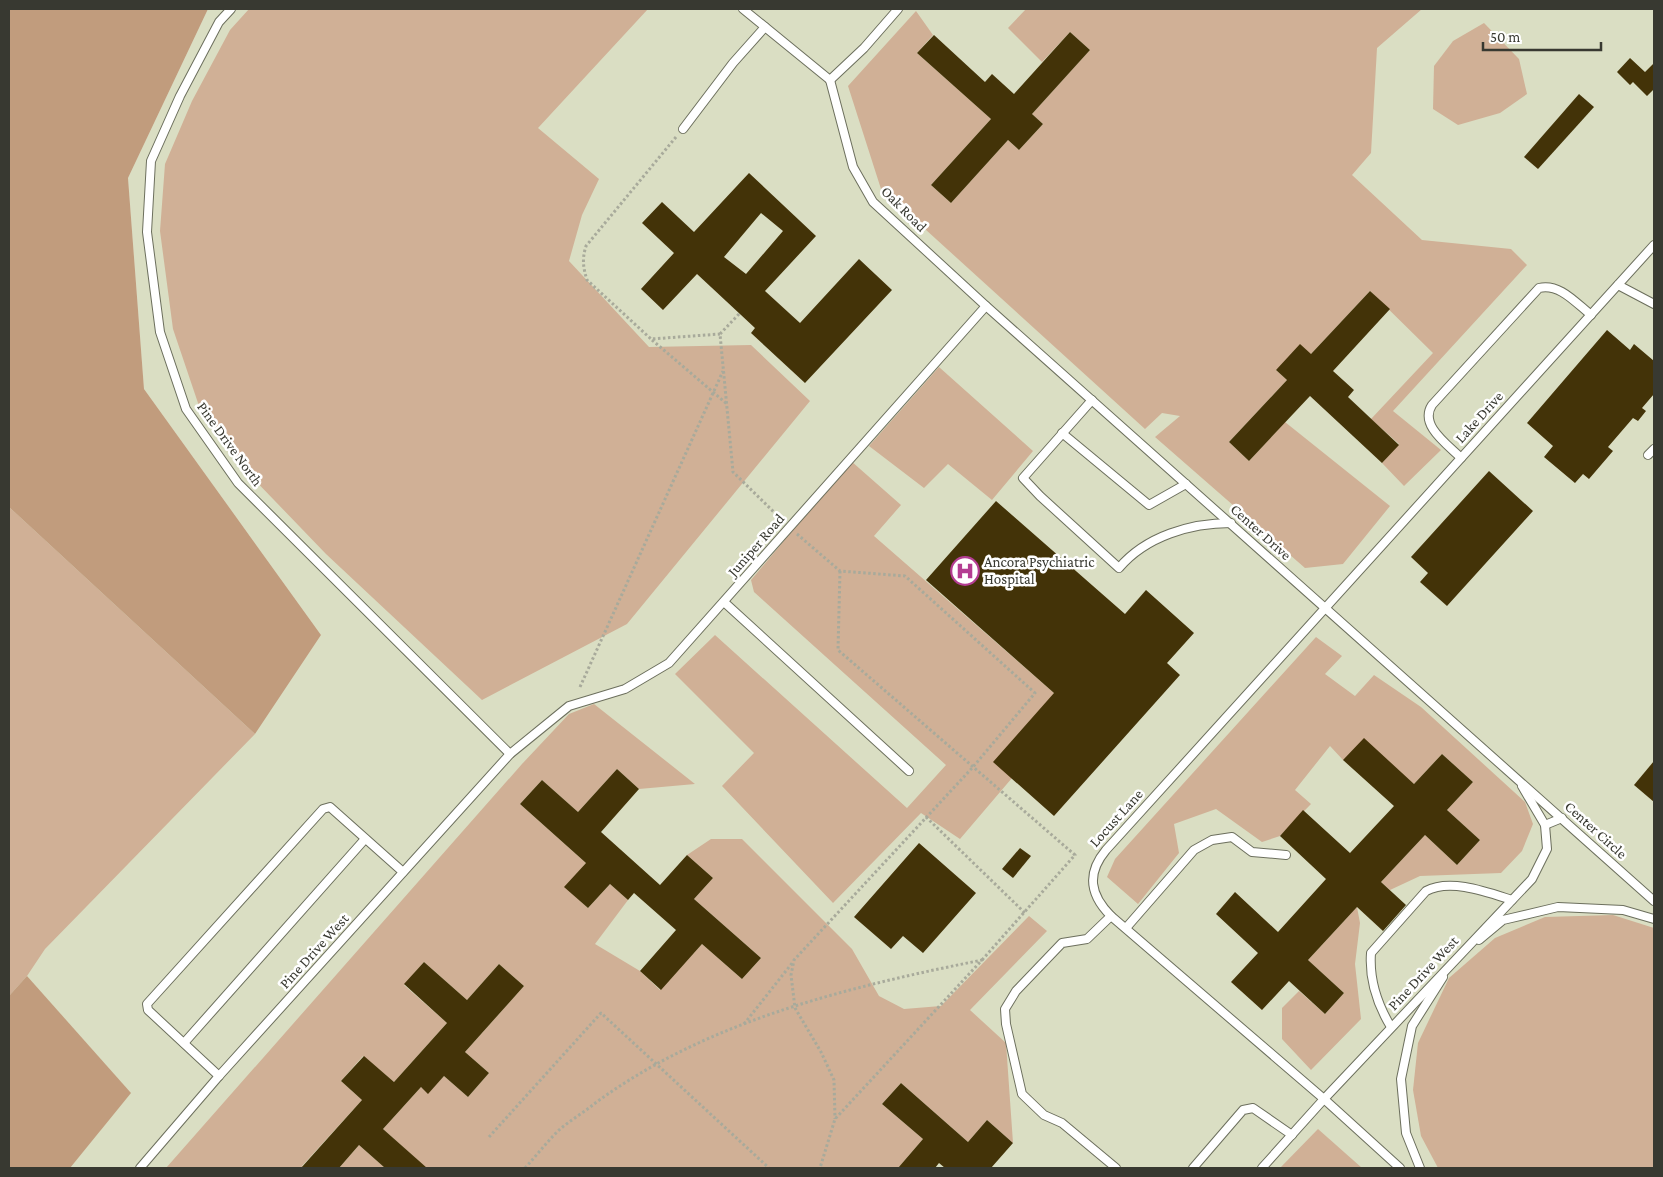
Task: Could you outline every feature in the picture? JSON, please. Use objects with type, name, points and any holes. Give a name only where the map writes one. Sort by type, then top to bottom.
[{"type":"lane","name":"Pine Drive North","points":[[231,9],[219,22],[180,96],[152,161],[147,232],[160,332],[186,409],[238,483],[510,754]]},
{"type":"lane","points":[[742,9],[830,80],[864,48],[898,9]]},
{"type":"lane","points":[[683,129],[733,63],[765,27]]},
{"type":"lane","name":"Oak Road","points":[[830,80],[854,167],[873,202],[986,306]]},
{"type":"lane","name":"Lake Drive","points":[[1325,607],[1654,245]]},
{"type":"lane","points":[[1618,285],[1654,304]]},
{"type":"lane","points":[[1461,458],[1430,425],[1427,416],[1432,405],[1539,288],[1549,286],[1557,288],[1591,314]]},
{"type":"lane","name":"Juniper Road","points":[[510,754],[569,706],[625,689],[669,663],[986,306]]},
{"type":"lane","name":"Center Drive","points":[[986,306],[1519,780]]},
{"type":"lane","points":[[1092,400],[1023,478],[1040,496],[1119,568],[1130,556],[1182,528],[1205,523],[1230,523]]},
{"type":"lane","points":[[1062,433],[1149,505],[1186,484]]},
{"type":"lane","points":[[1648,455],[1654,448]]},
{"type":"lane","points":[[724,602],[909,771]]},
{"type":"lane","name":"Locust Lane","points":[[1324,1098],[1111,916],[1100,905],[1094,889],[1092,873],[1097,860],[1325,607]]},
{"type":"lane","name":"Pine Drive West","points":[[140,1168],[219,1076],[510,754]]},
{"type":"lane","name":"Pine Drive West","points":[[1262,1168],[1324,1098],[1532,879],[1547,849],[1545,825],[1519,780]]},
{"type":"lane","name":"Center Circle","points":[[1519,780],[1654,901]]},
{"type":"lane","points":[[219,1076],[148,1010],[147,1004],[323,808],[330,808],[403,872]]},
{"type":"lane","points":[[1545,825],[1562,818]]},
{"type":"lane","points":[[1126,928],[1194,850],[1212,840],[1232,837],[1252,852],[1286,855]]},
{"type":"lane","points":[[184,1043],[365,839]]},
{"type":"lane","points":[[1391,1027],[1378,1007],[1370,966],[1370,953],[1426,891],[1435,886],[1449,886],[1487,892],[1512,900]]},
{"type":"lane","points":[[1420,1168],[1406,1133],[1401,1079],[1412,1026],[1453,961],[1503,920],[1558,907],[1623,910],[1654,919]]},
{"type":"lane","points":[[1111,916],[1087,939],[1062,943],[1016,991],[1005,1009],[1006,1024],[1022,1094],[1044,1115],[1062,1123],[1116,1168]]},
{"type":"lane","points":[[1324,1098],[1400,1168]]},
{"type":"lane","points":[[1193,1168],[1244,1110],[1248,1108],[1253,1108],[1292,1135]]},
{"type":"path","points":[[683,129],[595,234],[586,246],[582,259],[587,280],[727,405]]},
{"type":"path","points":[[652,339],[720,334],[739,314]]},
{"type":"path","points":[[720,334],[733,472],[790,528],[840,571],[905,576],[1035,693],[973,767],[794,960],[744,1024]]},
{"type":"path","points":[[580,687],[724,369]]},
{"type":"path","points":[[835,1119],[1025,913],[1075,855],[838,650],[840,571]]},
{"type":"path","points":[[926,817],[1025,913]]},
{"type":"path","points":[[794,960],[791,975],[795,1008],[834,1080],[835,1119],[820,1168]]},
{"type":"path","points":[[525,1168],[559,1130],[611,1092],[654,1064],[744,1024],[898,977],[982,960]]},
{"type":"path","points":[[489,1136],[601,1013],[654,1064],[769,1168]]},
{"type":"shaded area","points":[[9,9],[208,9],[128,178],[144,389],[321,635],[255,734],[9,507]]},
{"type":"shaded area","name":"Ancora Psychiatric Hospital","points":[[208,9],[1654,9],[1654,1168],[9,1168],[9,507],[255,734],[321,635],[144,389],[128,178]]},
{"type":"shaded area","points":[[249,9],[648,9],[538,128],[599,179],[582,215],[569,261],[649,347],[751,345],[810,401],[627,624],[482,700],[326,554],[249,474],[198,403],[173,329],[160,231],[165,164],[192,101],[230,30]]},
{"type":"shaded area","points":[[1026,9],[1422,9],[1377,48],[1371,153],[1352,175],[1422,240],[1511,249],[1527,265],[1393,411],[1441,450],[1404,486],[1382,463],[1399,444],[1371,419],[1433,353],[1370,291],[1311,354],[1276,370],[1287,380],[1229,442],[1249,461],[1285,422],[1390,506],[1343,564],[1305,568],[1155,437],[1180,416],[1162,413],[1145,429],[881,189],[848,86],[916,11],[933,35],[917,53],[991,119],[931,185],[951,203],[1008,140],[1019,150],[1043,124],[1032,114],[1090,50],[1070,32],[1042,62],[1008,28]]},
{"type":"shaded area","points":[[1484,23],[1519,59],[1527,94],[1500,113],[1458,125],[1433,109],[1434,66],[1453,41]]},
{"type":"shaded area","points":[[939,367],[1033,451],[992,500],[948,464],[924,488],[869,446]]},
{"type":"shaded area","points":[[851,461],[901,505],[874,536],[1054,693],[1012,778],[960,839],[921,813],[833,903],[722,786],[754,753],[675,674],[715,635],[907,808],[946,765],[754,592],[751,580]]},
{"type":"shaded area","points":[[9,507],[255,734],[45,949],[27,976],[9,996]]},
{"type":"shaded area","points":[[1316,637],[1342,656],[1325,674],[1355,696],[1374,675],[1421,707],[1525,802],[1533,824],[1522,851],[1501,873],[1420,876],[1390,890],[1381,882],[1425,835],[1457,865],[1480,840],[1447,810],[1473,782],[1442,754],[1414,784],[1343,760],[1330,746],[1295,790],[1311,804],[1280,836],[1262,842],[1216,809],[1174,824],[1179,853],[1138,904],[1107,877],[1115,859]]},
{"type":"shaded area","points":[[594,704],[695,784],[639,789],[617,769],[578,812],[542,780],[520,804],[586,863],[565,887],[588,908],[610,884],[628,900],[595,944],[640,971],[660,990],[702,944],[742,979],[761,958],[694,899],[713,878],[687,855],[711,839],[742,839],[852,949],[879,996],[904,1009],[941,1006],[1029,916],[1047,931],[970,1010],[1006,1043],[1013,1143],[987,1120],[968,1142],[901,1083],[882,1104],[923,1139],[898,1168],[422,1168],[424,1166],[383,1129],[421,1087],[428,1093],[444,1076],[468,1097],[489,1073],[465,1052],[524,986],[499,964],[467,1000],[424,962],[404,985],[447,1023],[394,1082],[363,1056],[341,1081],[362,1100],[302,1166],[304,1168],[166,1168],[522,764],[569,714]]},
{"type":"shaded area","points":[[1357,907],[1360,923],[1355,964],[1361,1019],[1311,1070],[1282,1039],[1282,1008],[1299,991],[1325,1014],[1344,993],[1308,960]]},
{"type":"shaded area","points":[[1613,915],[1654,928],[1654,1168],[1438,1168],[1421,1136],[1413,1090],[1418,1043],[1449,978],[1495,938],[1545,917]]},
{"type":"shaded area","points":[[27,976],[131,1093],[70,1168],[9,1168],[9,996]]},
{"type":"shaded area","points":[[1318,1129],[1362,1168],[1280,1168]]},
{"type":"shaded area","points":[[359,1145],[385,1168],[339,1168]]},
{"type":"building","points":[[1070,32],[1090,50],[1032,114],[1043,124],[1019,150],[1008,140],[951,203],[931,185],[991,119],[917,53],[934,35],[985,82],[992,74],[1014,94]]},
{"type":"building","points":[[1630,58],[1645,72],[1654,63],[1654,89],[1647,96],[1633,82],[1630,85],[1617,72]]},
{"type":"building","points":[[1579,94],[1594,107],[1538,169],[1524,157]]},
{"type":"building","points":[[749,173],[816,236],[765,291],[800,323],[859,259],[892,290],[805,383],[751,333],[755,328],[697,274],[663,310],[641,289],[674,253],[642,223],[662,202],[694,232]],"holes":[[[761,213],[783,231],[746,274],[724,257]]]},
{"type":"building","points":[[1370,291],[1390,309],[1333,371],[1354,390],[1348,397],[1399,445],[1382,463],[1310,396],[1249,461],[1229,442],[1287,380],[1276,370],[1300,344],[1311,354]]},
{"type":"building","points":[[1607,330],[1630,350],[1634,344],[1654,361],[1654,394],[1642,408],[1646,411],[1638,421],[1633,418],[1608,447],[1613,451],[1589,479],[1583,474],[1575,483],[1544,457],[1553,446],[1527,423]]},
{"type":"building","points":[[1489,471],[1533,511],[1447,606],[1420,582],[1428,573],[1411,557]]},
{"type":"building","points":[[996,501],[1125,614],[1146,590],[1194,633],[1167,663],[1180,675],[1054,816],[993,762],[1054,693],[926,580]]},
{"type":"building","points":[[1364,738],[1414,784],[1442,754],[1473,782],[1447,810],[1480,840],[1457,865],[1425,835],[1381,882],[1406,905],[1383,931],[1357,907],[1308,960],[1344,993],[1325,1014],[1289,981],[1262,1010],[1231,982],[1258,953],[1216,914],[1235,892],[1278,932],[1326,879],[1280,836],[1303,810],[1350,853],[1394,806],[1343,760]]},
{"type":"building","points":[[1654,761],[1654,802],[1634,785]]},
{"type":"building","points":[[617,769],[639,789],[601,832],[660,885],[687,855],[713,878],[694,899],[761,958],[742,979],[702,944],[661,990],[640,971],[676,930],[634,893],[628,900],[610,884],[588,908],[564,887],[586,863],[520,804],[542,780],[578,812]]},
{"type":"building","points":[[919,843],[976,893],[923,953],[903,936],[891,949],[854,917]]},
{"type":"building","points":[[1020,848],[1031,856],[1013,878],[1002,869]]},
{"type":"building","points":[[424,962],[467,1000],[499,964],[524,986],[465,1052],[489,1073],[468,1097],[444,1076],[428,1094],[421,1087],[383,1129],[427,1168],[385,1168],[359,1145],[339,1168],[301,1168],[362,1100],[341,1081],[364,1056],[394,1082],[447,1023],[404,984]]},
{"type":"building","points":[[901,1083],[968,1142],[987,1120],[1013,1143],[991,1168],[945,1168],[939,1163],[935,1168],[898,1168],[923,1139],[882,1104]]},
{"type":"place","name":"Ancora Psychiatric Hospital","points":[[965,571]]}]
